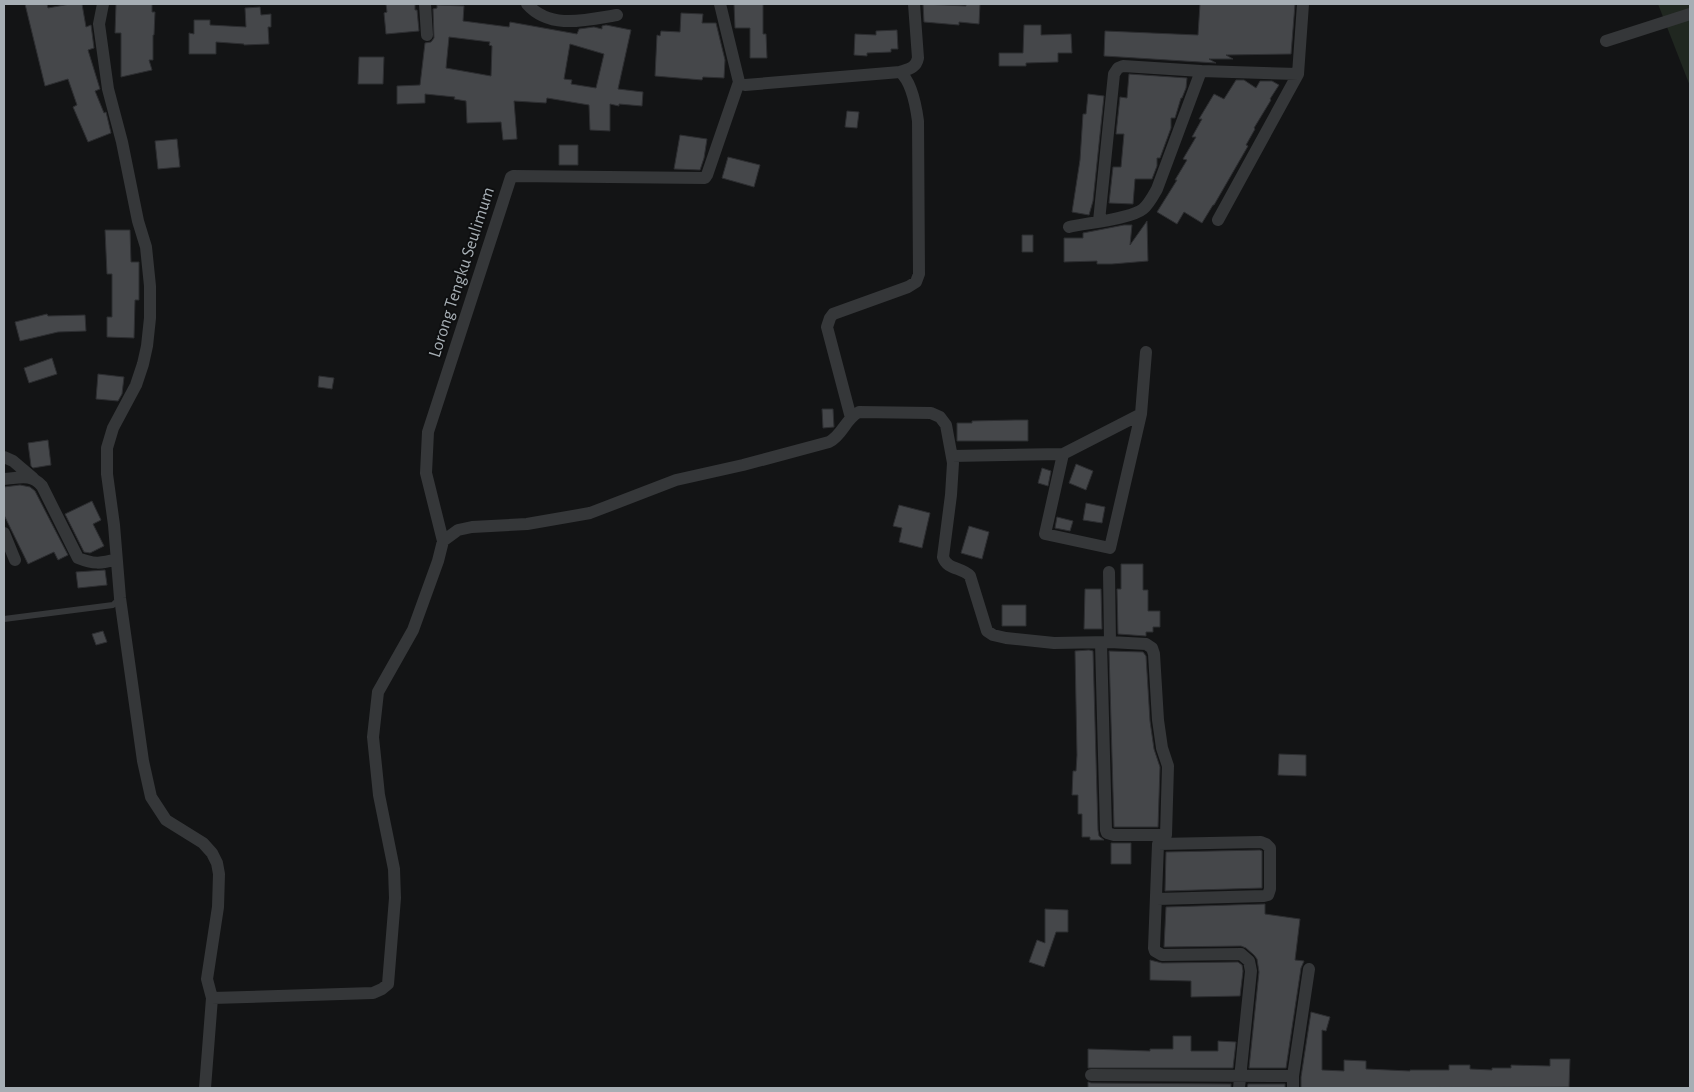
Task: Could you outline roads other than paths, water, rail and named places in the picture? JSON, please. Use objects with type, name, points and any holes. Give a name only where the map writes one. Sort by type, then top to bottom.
[{"type":"street","points":[[103,4],[98,24],[108,89],[122,142],[138,221],[146,247],[150,286],[150,318],[143,364],[136,385],[113,428],[106,448],[107,464],[120,598],[143,761],[151,797],[166,820],[203,843],[212,853],[217,863],[219,874],[218,907],[208,979],[212,998],[204,1088]]},
{"type":"street","points":[[425,4],[427,35]]},
{"type":"street","points":[[526,4],[533,11],[552,20],[578,21],[617,15]]},
{"type":"street","points":[[720,4],[739,82],[745,85],[900,72],[912,68],[917,64],[918,58],[914,4]]},
{"type":"street","points":[[1218,220],[1298,74],[1303,4]]},
{"type":"street","points":[[1606,41],[1690,14]]},
{"type":"street","points":[[1099,221],[1114,74],[1118,68],[1123,66],[1298,74]]},
{"type":"street","points":[[1069,226],[1131,215],[1142,210],[1151,200],[1157,189],[1201,71]]},
{"type":"street","points":[[851,418],[827,327],[830,318],[833,314],[908,287],[916,282],[918,274],[918,121],[908,80],[900,72]]},
{"type":"street","name":"Lorong Tengku Seulimum","points":[[443,541],[426,473],[428,432],[511,177],[705,178],[739,82]]},
{"type":"street","points":[[1063,454],[1045,534],[1110,548],[1141,414],[1146,352]]},
{"type":"street","points":[[212,998],[373,993],[388,984],[395,898],[393,860],[379,796],[373,737],[376,698],[381,683],[409,640],[438,561],[443,541],[458,530],[472,527],[527,524],[590,513],[676,480],[743,465],[829,442],[838,436],[851,418],[859,412],[931,413],[944,420],[953,464],[944,561],[970,576],[987,631],[993,635],[1006,638],[1054,643],[1106,642],[1146,644],[1152,648],[1158,720],[1162,748],[1168,766],[1154,930],[1155,951],[1162,955],[1241,954],[1249,961],[1251,971],[1239,1082]]},
{"type":"street","points":[[952,456],[1063,454],[1141,414]]},
{"type":"street","points":[[4,457],[13,460],[42,486],[78,558],[90,563],[106,563],[116,559]]},
{"type":"street","points":[[4,479],[33,478]]},
{"type":"street","points":[[438,518],[448,526],[458,530]]},
{"type":"street","points":[[4,533],[15,560]]},
{"type":"street","points":[[1109,572],[1106,642],[1107,833],[1162,839],[1261,842],[1270,848],[1270,889],[1268,895],[1157,899]]},
{"type":"street","points":[[1091,1075],[1239,1082],[1293,1082],[1309,969]]},
{"type":"lane","points":[[4,619],[113,605],[120,598]]}]
